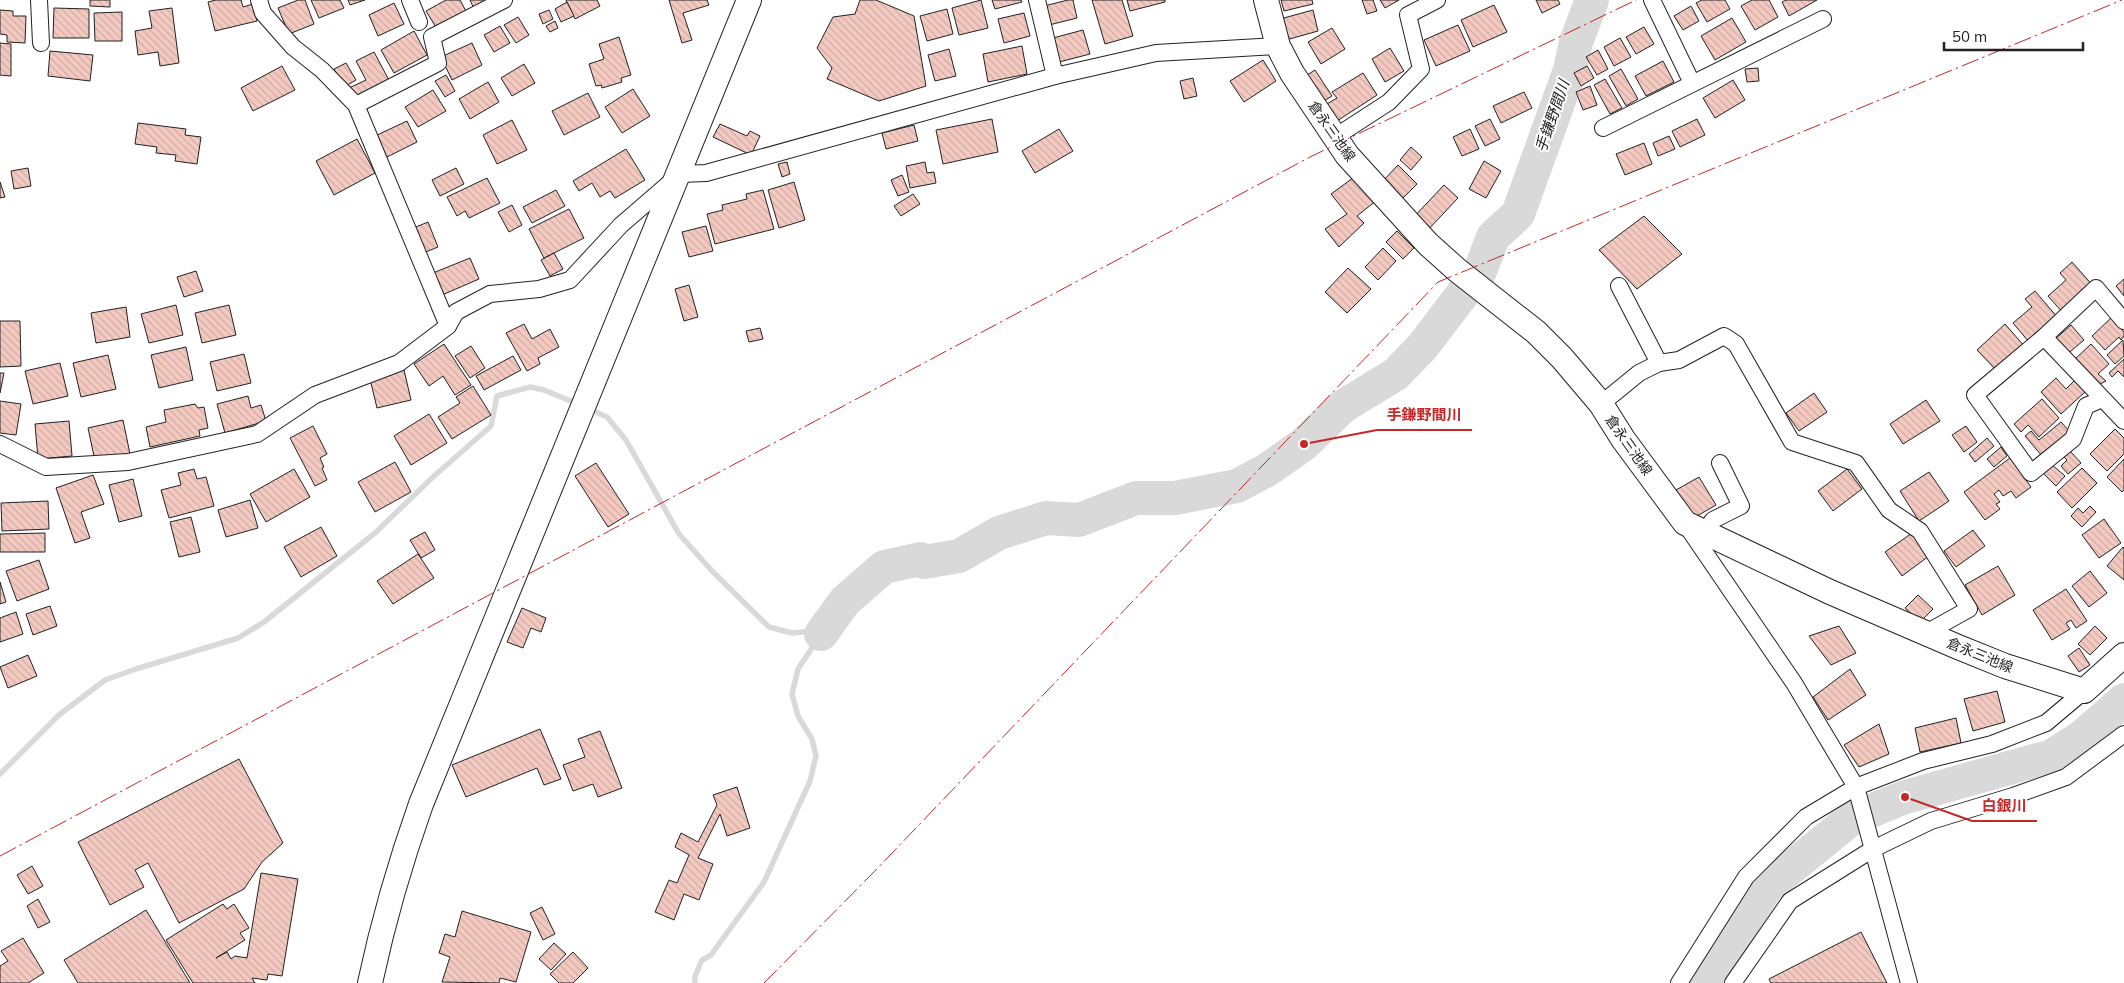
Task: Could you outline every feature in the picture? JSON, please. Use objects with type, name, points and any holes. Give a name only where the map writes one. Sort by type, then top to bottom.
[{"type":"main road","points":[[370,983],[398,870],[421,804],[680,174],[749,0]]},
{"type":"main road","name":"倉永三池線","points":[[1266,0],[1278,46],[1292,73],[1347,155],[1428,244],[1456,270],[1536,332],[1562,358],[1601,404],[1623,439],[1694,527],[1830,592],[1926,633],[2005,666],[2084,691]]},
{"type":"main road","points":[[2084,691],[2124,655]]},
{"type":"street","points":[[39,0],[41,43]]},
{"type":"street","points":[[259,0],[263,14],[294,47],[322,70],[356,105],[448,326]]},
{"type":"street","points":[[410,0],[419,22]]},
{"type":"street","points":[[356,105],[438,63],[432,37],[504,0]]},
{"type":"street","points":[[1037,0],[1055,76]]},
{"type":"street","points":[[1335,137],[1389,102],[1421,69],[1408,15],[1437,0]]},
{"type":"street","points":[[1652,0],[1692,83]]},
{"type":"street","points":[[1603,128],[1823,18]]},
{"type":"street","points":[[0,444],[46,467],[128,462],[257,434],[315,395],[399,363],[448,326],[456,312],[490,294],[539,289],[570,280],[620,225],[680,174],[706,173],[1055,76],[1156,53],[1278,46]]},
{"type":"street","points":[[1619,286],[1659,363]]},
{"type":"street","points":[[2102,399],[2086,406],[2073,439],[2031,473],[1975,395],[2044,337],[2096,288],[2124,321]]},
{"type":"street","points":[[1601,404],[1639,373],[1659,363],[1679,360],[1724,336],[1736,344],[1792,442],[1856,463],[1889,510],[1920,531],[1969,609],[1926,633]]},
{"type":"street","points":[[2044,337],[2124,421]]},
{"type":"street","points":[[1720,463],[1741,506],[1694,527],[1794,683],[1856,787],[1909,983]]},
{"type":"street","points":[[1679,983],[1746,876],[1806,817],[1856,787],[1923,761],[1992,744],[2046,723],[2084,691]]},
{"type":"street","points":[[1733,983],[1790,901],[1873,849],[1931,820],[2013,796],[2066,777],[2124,734]]},
{"type":"building","points":[[90,0],[110,0],[110,7],[90,6]]},
{"type":"building","points":[[216,0],[241,0],[243,7],[253,4],[257,21],[215,31],[208,2]]},
{"type":"building","points":[[298,0],[305,0],[314,24],[289,34],[278,8]]},
{"type":"building","points":[[311,0],[340,0],[344,8],[319,18]]},
{"type":"building","points":[[348,0],[365,0],[350,5]]},
{"type":"building","points":[[446,0],[460,0],[467,13],[437,29],[426,11]]},
{"type":"building","points":[[470,0],[494,0],[475,11]]},
{"type":"building","points":[[566,0],[597,0],[600,6],[575,19]]},
{"type":"building","points":[[669,0],[707,0],[709,5],[683,13],[692,40],[682,43]]},
{"type":"building","points":[[860,0],[876,0],[914,16],[926,86],[879,101],[827,79],[832,68],[817,48],[833,17],[855,14]]},
{"type":"building","points":[[981,0],[988,28],[959,35],[952,8]]},
{"type":"building","points":[[992,0],[1021,0],[1022,2],[995,9]]},
{"type":"building","points":[[1073,0],[1077,18],[1049,25],[1044,6]]},
{"type":"building","points":[[1092,0],[1122,0],[1133,36],[1105,44]]},
{"type":"building","points":[[1127,0],[1165,0],[1165,2],[1130,11]]},
{"type":"building","points":[[1281,0],[1312,0],[1313,4],[1284,11]]},
{"type":"building","points":[[1362,0],[1373,0],[1377,11],[1367,14]]},
{"type":"building","points":[[1380,0],[1399,0],[1385,8]]},
{"type":"building","points":[[1536,0],[1558,0],[1560,4],[1542,13]]},
{"type":"building","points":[[1702,0],[1725,0],[1730,9],[1707,22],[1696,3]]},
{"type":"building","points":[[1752,0],[1769,0],[1778,17],[1755,30],[1741,6]]},
{"type":"building","points":[[1786,0],[1817,0],[1789,16],[1782,2]]},
{"type":"building","points":[[567,2],[574,16],[561,22],[555,9]]},
{"type":"building","points":[[394,3],[404,24],[378,36],[369,15]]},
{"type":"building","points":[[1494,5],[1507,32],[1473,47],[1461,20]]},
{"type":"building","points":[[1691,6],[1699,21],[1683,30],[1674,16]]},
{"type":"building","points":[[54,8],[89,9],[89,38],[53,38]]},
{"type":"building","points":[[172,8],[179,63],[160,66],[158,52],[138,55],[135,31],[152,28],[149,11]]},
{"type":"building","points":[[947,9],[953,34],[927,41],[920,16]]},
{"type":"building","points":[[0,10],[13,11],[13,16],[26,16],[25,43],[7,42],[7,35],[0,34]]},
{"type":"building","points":[[549,10],[553,19],[543,24],[539,14]]},
{"type":"building","points":[[1313,10],[1318,31],[1286,40],[1280,19]]},
{"type":"building","points":[[122,12],[122,41],[95,41],[94,13]]},
{"type":"building","points":[[1024,13],[1030,36],[1004,43],[998,19]]},
{"type":"building","points":[[518,17],[529,35],[516,43],[504,25]]},
{"type":"building","points":[[1732,18],[1746,42],[1715,60],[1701,36]]},
{"type":"building","points":[[555,21],[558,28],[550,32],[546,26]]},
{"type":"building","points":[[1458,25],[1470,51],[1436,66],[1424,40]]},
{"type":"building","points":[[500,26],[510,43],[494,52],[484,35]]},
{"type":"building","points":[[1644,27],[1654,44],[1636,54],[1626,37]]},
{"type":"building","points":[[1332,28],[1345,49],[1321,64],[1308,42]]},
{"type":"building","points":[[1083,30],[1090,54],[1059,62],[1053,38]]},
{"type":"building","points":[[414,31],[427,55],[394,73],[381,50]]},
{"type":"building","points":[[619,37],[631,75],[621,78],[622,82],[602,88],[601,85],[596,86],[589,64],[604,59],[599,44]]},
{"type":"building","points":[[1620,38],[1631,57],[1614,66],[1604,47]]},
{"type":"building","points":[[0,43],[11,44],[11,76],[0,75]]},
{"type":"building","points":[[472,43],[482,65],[452,80],[441,57]]},
{"type":"building","points":[[1022,46],[1027,74],[988,82],[983,54]]},
{"type":"building","points":[[1390,48],[1404,71],[1385,82],[1372,59]]},
{"type":"building","points":[[949,49],[956,76],[935,81],[928,55]]},
{"type":"building","points":[[1598,50],[1608,69],[1597,75],[1586,57]]},
{"type":"building","points":[[50,51],[93,55],[90,81],[48,76]]},
{"type":"building","points":[[374,52],[391,84],[356,102],[349,88],[366,80],[356,61]]},
{"type":"building","points":[[1263,60],[1276,81],[1244,102],[1230,81]]},
{"type":"building","points":[[1663,61],[1674,82],[1646,96],[1635,76]]},
{"type":"building","points":[[346,63],[356,80],[344,87],[334,69]]},
{"type":"building","points":[[524,64],[535,83],[512,96],[501,78]]},
{"type":"building","points":[[282,66],[295,90],[253,111],[241,88]]},
{"type":"building","points":[[1587,66],[1594,78],[1581,86],[1574,73]]},
{"type":"building","points":[[1758,68],[1759,81],[1747,82],[1745,69]]},
{"type":"building","points":[[1621,69],[1638,99],[1626,106],[1609,76]]},
{"type":"building","points":[[1315,70],[1332,96],[1317,105],[1301,79]]},
{"type":"building","points":[[1363,73],[1377,95],[1337,121],[1327,104],[1337,98],[1332,92]]},
{"type":"building","points":[[446,75],[455,91],[445,97],[435,81]]},
{"type":"building","points":[[1193,78],[1197,96],[1184,99],[1180,81]]},
{"type":"building","points":[[1605,79],[1622,108],[1610,114],[1594,85]]},
{"type":"building","points":[[1733,80],[1745,100],[1715,118],[1703,98]]},
{"type":"building","points":[[488,82],[499,102],[470,119],[459,99]]},
{"type":"building","points":[[1590,86],[1597,105],[1583,110],[1576,92]]},
{"type":"building","points":[[633,89],[650,116],[622,133],[605,107]]},
{"type":"building","points":[[433,90],[446,111],[418,127],[405,107]]},
{"type":"building","points":[[1524,92],[1532,108],[1501,123],[1493,106]]},
{"type":"building","points":[[588,93],[600,117],[564,135],[552,111]]},
{"type":"building","points":[[992,119],[998,152],[943,164],[936,130]]},
{"type":"building","points":[[1490,119],[1500,139],[1485,146],[1475,126]]},
{"type":"building","points":[[1697,119],[1705,135],[1680,147],[1672,131]]},
{"type":"building","points":[[512,120],[527,150],[497,164],[483,135]]},
{"type":"building","points":[[407,121],[417,142],[385,158],[375,136]]},
{"type":"building","points":[[138,123],[186,129],[185,135],[201,137],[197,164],[175,161],[176,155],[156,153],[157,147],[135,144]]},
{"type":"building","points":[[720,124],[747,136],[750,131],[760,136],[751,155],[713,137]]},
{"type":"building","points":[[914,125],[918,141],[886,149],[882,133]]},
{"type":"building","points":[[1059,129],[1073,151],[1035,173],[1022,151]]},
{"type":"building","points":[[1470,129],[1479,149],[1462,156],[1453,137]]},
{"type":"building","points":[[1669,136],[1675,149],[1658,156],[1653,143]]},
{"type":"building","points":[[357,139],[375,173],[334,195],[316,161]]},
{"type":"building","points":[[1644,143],[1652,164],[1625,175],[1616,154]]},
{"type":"building","points":[[1411,147],[1422,157],[1411,170],[1400,160]]},
{"type":"building","points":[[626,149],[645,180],[615,198],[610,191],[600,197],[592,183],[579,191],[573,181]]},
{"type":"building","points":[[1484,161],[1501,171],[1486,198],[1469,189]]},
{"type":"building","points":[[787,162],[790,174],[782,177],[778,164]]},
{"type":"building","points":[[925,162],[927,173],[934,172],[936,183],[910,188],[906,166]]},
{"type":"building","points":[[1398,165],[1417,184],[1401,200],[1382,182]]},
{"type":"building","points":[[28,168],[31,186],[14,189],[11,171]]},
{"type":"building","points":[[456,168],[464,184],[440,196],[432,180]]},
{"type":"building","points":[[902,175],[909,192],[898,196],[891,180]]},
{"type":"building","points":[[487,178],[500,203],[469,218],[465,211],[457,216],[447,197]]},
{"type":"building","points":[[1353,178],[1377,200],[1357,216],[1364,223],[1339,247],[1325,229],[1347,214],[1331,194]]},
{"type":"building","points":[[0,182],[5,197],[0,198]]},
{"type":"building","points":[[794,182],[805,220],[779,228],[768,190]]},
{"type":"building","points":[[1444,185],[1458,198],[1426,232],[1412,219]]},
{"type":"building","points":[[556,190],[565,206],[532,223],[523,207]]},
{"type":"building","points":[[763,190],[774,229],[715,244],[707,214],[723,210],[722,205],[747,199],[746,194]]},
{"type":"building","points":[[913,194],[920,204],[901,216],[894,206]]},
{"type":"building","points":[[512,205],[522,225],[509,232],[498,212]]},
{"type":"building","points":[[569,209],[584,238],[544,258],[529,229]]},
{"type":"building","points":[[1644,216],[1682,254],[1637,289],[1599,250]]},
{"type":"building","points":[[428,222],[438,247],[421,254],[411,229]]},
{"type":"building","points":[[706,226],[713,251],[689,257],[682,232]]},
{"type":"building","points":[[1397,231],[1414,248],[1403,259],[1386,242]]},
{"type":"building","points":[[1383,248],[1396,261],[1378,280],[1365,267]]},
{"type":"building","points":[[554,253],[563,269],[550,276],[541,260]]},
{"type":"building","points":[[470,258],[479,279],[442,295],[433,273]]},
{"type":"building","points":[[2072,262],[2094,287],[2064,314],[2048,296],[2066,280],[2060,273]]},
{"type":"building","points":[[1348,268],[1371,289],[1347,313],[1325,292]]},
{"type":"building","points":[[196,271],[203,291],[184,297],[177,277]]},
{"type":"building","points":[[2124,279],[2124,296],[2116,286]]},
{"type":"building","points":[[689,285],[698,317],[684,321],[675,289]]},
{"type":"building","points":[[2035,291],[2058,318],[2029,342],[2013,323],[2032,307],[2025,299]]},
{"type":"building","points":[[176,305],[183,335],[149,343],[141,314]]},
{"type":"building","points":[[229,305],[236,335],[202,343],[195,313]]},
{"type":"building","points":[[126,307],[130,337],[96,343],[91,313]]},
{"type":"building","points":[[2111,318],[2124,332],[2124,336],[2121,340],[2119,337],[2105,350],[2092,336]]},
{"type":"building","points":[[0,321],[20,321],[21,366],[0,367]]},
{"type":"building","points":[[524,324],[532,339],[550,329],[559,347],[538,358],[540,364],[527,371],[506,333]]},
{"type":"building","points":[[2005,324],[2025,347],[1997,371],[1977,350]]},
{"type":"building","points":[[2071,325],[2084,340],[2065,356],[2053,341]]},
{"type":"building","points":[[760,328],[763,339],[749,342],[746,331]]},
{"type":"building","points":[[2123,340],[2124,356],[2115,364],[2107,355]]},
{"type":"building","points":[[444,344],[471,385],[455,395],[443,376],[429,386],[414,364]]},
{"type":"building","points":[[2091,344],[2109,364],[2098,374],[2106,381],[2096,386],[2073,361]]},
{"type":"building","points":[[471,346],[485,368],[470,378],[455,356]]},
{"type":"building","points":[[186,347],[193,380],[159,388],[151,355]]},
{"type":"building","points":[[244,354],[251,383],[217,391],[210,362]]},
{"type":"building","points":[[108,355],[116,389],[81,397],[73,363]]},
{"type":"building","points":[[513,356],[521,370],[484,390],[476,376]]},
{"type":"building","points":[[2124,359],[2124,377],[2118,371],[2112,377],[2109,373]]},
{"type":"building","points":[[60,363],[68,396],[33,404],[25,371]]},
{"type":"building","points":[[404,370],[411,400],[377,408],[370,379]]},
{"type":"building","points":[[0,373],[4,373],[0,393]]},
{"type":"building","points":[[2056,378],[2066,389],[2075,380],[2086,391],[2061,414],[2041,392]]},
{"type":"building","points":[[473,386],[491,415],[452,439],[438,417],[460,403],[456,397]]},
{"type":"building","points":[[1814,393],[1827,412],[1799,431],[1786,413]]},
{"type":"building","points":[[248,396],[251,408],[261,405],[266,421],[225,433],[217,404]]},
{"type":"building","points":[[2042,399],[2059,418],[2039,437],[2028,425],[2021,432],[2014,424]]},
{"type":"building","points":[[1926,400],[1940,421],[1903,444],[1890,424]]},
{"type":"building","points":[[0,401],[21,404],[16,435],[0,433]]},
{"type":"building","points":[[195,404],[198,408],[204,407],[208,428],[199,430],[200,436],[150,447],[146,427],[166,422],[164,410]]},
{"type":"building","points":[[429,414],[447,443],[411,465],[394,436]]},
{"type":"building","points":[[123,420],[130,454],[95,461],[88,428]]},
{"type":"building","points":[[69,421],[72,456],[38,459],[35,424]]},
{"type":"building","points":[[2061,422],[2070,432],[2042,456],[2025,436],[2031,431],[2039,440]]},
{"type":"building","points":[[313,426],[327,454],[320,458],[327,480],[315,486],[290,438]]},
{"type":"building","points":[[1966,426],[1977,442],[1964,452],[1952,435]]},
{"type":"building","points":[[2115,429],[2124,438],[2124,454],[2107,471],[2090,454]]},
{"type":"building","points":[[1987,438],[1994,446],[1975,462],[1969,454]]},
{"type":"building","points":[[2001,447],[2007,456],[1994,467],[1987,459]]},
{"type":"building","points":[[2069,450],[2081,463],[2068,474],[2061,466],[2067,460],[2063,456]]},
{"type":"building","points":[[2010,458],[2031,487],[2016,498],[2011,491],[2003,496],[1999,490],[1994,494],[2000,502],[1996,504],[2000,509],[1985,520],[1964,492]]},
{"type":"building","points":[[2124,459],[2124,490],[2122,492],[2107,477]]},
{"type":"building","points":[[395,462],[411,492],[375,512],[358,482]]},
{"type":"building","points":[[596,463],[629,514],[608,527],[575,476]]},
{"type":"building","points":[[2051,464],[2065,476],[2056,486],[2043,473]]},
{"type":"building","points":[[2082,468],[2097,483],[2072,508],[2057,492]]},
{"type":"building","points":[[194,469],[197,479],[206,477],[214,506],[169,518],[161,490],[181,485],[178,473]]},
{"type":"building","points":[[294,469],[310,497],[266,522],[250,494]]},
{"type":"building","points":[[1847,469],[1862,489],[1833,511],[1818,491]]},
{"type":"building","points":[[1929,472],[1949,501],[1919,521],[1900,491]]},
{"type":"building","points":[[93,475],[104,504],[81,512],[90,538],[75,543],[56,488]]},
{"type":"building","points":[[1699,477],[1716,505],[1692,519],[1676,490]]},
{"type":"building","points":[[133,479],[142,516],[119,522],[109,485]]},
{"type":"building","points":[[250,500],[258,528],[226,537],[218,510]]},
{"type":"building","points":[[48,501],[49,529],[2,531],[1,503]]},
{"type":"building","points":[[2090,506],[2096,512],[2082,527],[2071,516],[2078,508],[2083,513]]},
{"type":"building","points":[[191,517],[200,552],[179,557],[170,522]]},
{"type":"building","points":[[2104,519],[2121,543],[2099,558],[2082,535]]},
{"type":"building","points":[[321,527],[337,556],[301,577],[284,547]]},
{"type":"building","points":[[1973,530],[1985,546],[1956,567],[1944,551]]},
{"type":"building","points":[[425,532],[435,550],[421,558],[410,540]]},
{"type":"building","points":[[45,533],[45,552],[0,552],[0,534]]},
{"type":"building","points":[[1912,533],[1929,556],[1902,576],[1885,552]]},
{"type":"building","points":[[2124,548],[2124,580],[2107,566]]},
{"type":"building","points":[[418,554],[434,578],[393,604],[377,581]]},
{"type":"building","points":[[39,560],[49,589],[17,601],[6,571]]},
{"type":"building","points":[[1998,566],[2015,595],[1982,615],[1965,585]]},
{"type":"building","points":[[2090,571],[2107,593],[2089,607],[2072,586]]},
{"type":"building","points":[[0,582],[6,602],[0,604]]},
{"type":"building","points":[[2066,589],[2087,621],[2076,628],[2071,620],[2066,623],[2070,629],[2052,640],[2033,610]]},
{"type":"building","points":[[1918,595],[1933,609],[1920,622],[1905,608]]},
{"type":"building","points":[[50,606],[57,626],[33,635],[26,614]]},
{"type":"building","points":[[522,608],[546,618],[541,632],[531,628],[523,648],[507,642]]},
{"type":"building","points":[[16,612],[23,634],[0,642],[0,618]]},
{"type":"building","points":[[1839,626],[1856,653],[1831,665],[1809,636]]},
{"type":"building","points":[[2095,626],[2107,638],[2090,655],[2078,644]]},
{"type":"building","points":[[2079,648],[2090,665],[2079,672],[2068,656]]},
{"type":"building","points":[[28,655],[37,676],[8,688],[0,667]]},
{"type":"building","points":[[1850,669],[1866,695],[1828,720],[1813,697]]},
{"type":"building","points":[[1997,691],[2005,722],[1973,731],[1964,699]]},
{"type":"building","points":[[1956,718],[1961,743],[1920,752],[1915,728]]},
{"type":"building","points":[[1879,724],[1889,754],[1859,767],[1844,745]]},
{"type":"building","points":[[540,729],[561,779],[544,785],[537,768],[466,797],[452,765]]},
{"type":"building","points":[[600,731],[622,788],[598,797],[593,784],[573,791],[563,765],[585,757],[578,739]]},
{"type":"building","points":[[239,759],[283,843],[262,862],[244,889],[179,923],[148,863],[135,870],[144,887],[110,905],[78,842]]},
{"type":"building","points":[[737,787],[750,828],[727,836],[720,814],[698,858],[713,864],[699,900],[684,894],[674,920],[655,912],[669,880],[677,883],[689,855],[675,847],[681,833],[698,842],[717,805],[713,795]]},
{"type":"building","points":[[32,866],[43,886],[28,894],[17,875]]},
{"type":"building","points":[[261,873],[298,879],[282,976],[268,974],[267,980],[252,978],[255,983],[193,983],[166,940],[223,904],[227,909],[234,904],[249,928],[240,933],[245,940],[216,958],[227,952],[231,959],[235,956],[247,958]]},
{"type":"building","points":[[38,899],[50,922],[38,928],[27,906]]},
{"type":"building","points":[[542,907],[555,934],[543,940],[530,913]]},
{"type":"building","points":[[146,910],[190,983],[78,983],[64,960]]},
{"type":"building","points":[[462,911],[531,932],[516,982],[500,978],[499,983],[442,982],[450,957],[439,953],[445,934],[455,937]]},
{"type":"building","points":[[1861,932],[1887,983],[1771,983],[1769,979]]},
{"type":"building","points":[[23,938],[44,973],[28,983],[0,983],[0,966],[8,961],[1,951]]},
{"type":"building","points":[[554,943],[566,954],[551,970],[539,959]]},
{"type":"building","points":[[573,952],[588,968],[573,983],[559,983],[550,974]]},
{"type":"waterway","name":"手鎌野間川","points":[[821,634],[845,601],[884,567],[920,559],[924,562],[959,556],[999,533],[1046,518],[1079,520],[1136,498],[1175,498],[1237,486],[1267,470],[1304,444],[1342,407],[1396,374],[1423,346],[1480,271],[1493,237],[1518,214],[1570,70],[1576,42],[1592,0]]},
{"type":"waterway","points":[[0,774],[59,715],[105,680],[238,638],[264,622],[375,533],[433,477],[491,426],[497,396],[530,387],[544,390],[578,404]]},
{"type":"waterway","points":[[589,409],[607,417],[626,440],[679,534],[713,572],[769,627],[792,633],[813,631],[821,634],[798,669],[792,694],[798,716],[812,739],[816,756],[810,781],[764,882],[711,955],[702,960],[695,976],[695,983]]},
{"type":"waterway","points":[[1704,983],[1766,888],[1851,819],[1905,797],[2052,756],[2083,736],[2124,700]]},
{"type":"power","points":[[0,856],[1310,157],[1636,0]]},
{"type":"power","points":[[764,983],[872,874],[1438,282],[2122,0]]},
{"type":"place","name":"手鎌野間川","points":[[1304,444]]},
{"type":"place","name":"白銀川","points":[[1905,797]]}]
